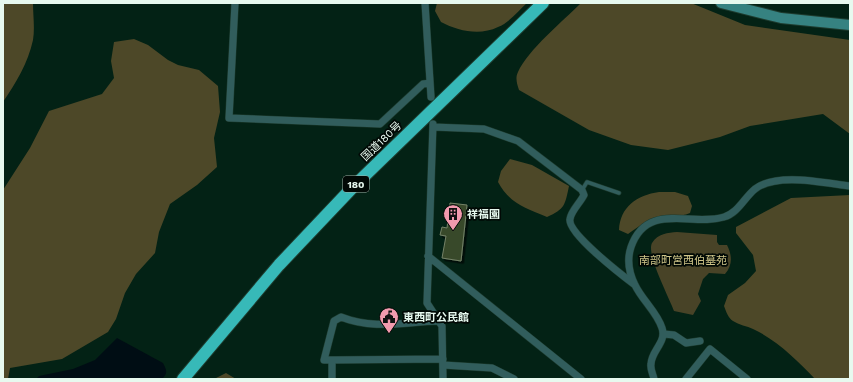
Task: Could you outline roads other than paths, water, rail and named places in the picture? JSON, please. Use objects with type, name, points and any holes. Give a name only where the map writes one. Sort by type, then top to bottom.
[{"type":"highway","name":"国道180号","points":[[183,379],[279,265],[352,188],[543,3]]},
{"type":"street","points":[[235,3],[229,118],[380,124],[423,84],[430,83]]},
{"type":"street","points":[[425,3],[431,97]]},
{"type":"street","points":[[721,3],[781,18],[850,25]]},
{"type":"street","points":[[443,379],[442,326],[428,303],[428,256],[433,125],[484,130],[518,141],[582,190],[584,195],[570,218],[570,224],[613,269],[635,285]]},
{"type":"street","points":[[654,379],[651,364],[664,334],[661,324],[635,285],[629,270],[629,253],[638,233],[653,221],[668,219],[723,218],[732,213],[758,187],[769,182],[803,181],[850,186]]},
{"type":"street","points":[[428,256],[580,379]]},
{"type":"street","points":[[438,321],[389,325],[358,323],[341,317],[334,321],[324,360],[443,362],[492,368],[514,379]]},
{"type":"street","points":[[664,334],[674,335],[686,344],[700,341]]},
{"type":"street","points":[[686,379],[710,349],[747,379]]},
{"type":"street","points":[[332,360],[332,379]]},
{"type":"lane","points":[[582,190],[587,182],[619,193]]},
{"type":"place","name":"祥福園","points":[[453,231]]},
{"type":"place","name":"東西町公民館","points":[[389,334]]},
{"type":"park label","name":"南部町営西伯墓苑","points":[[683,260]]}]
